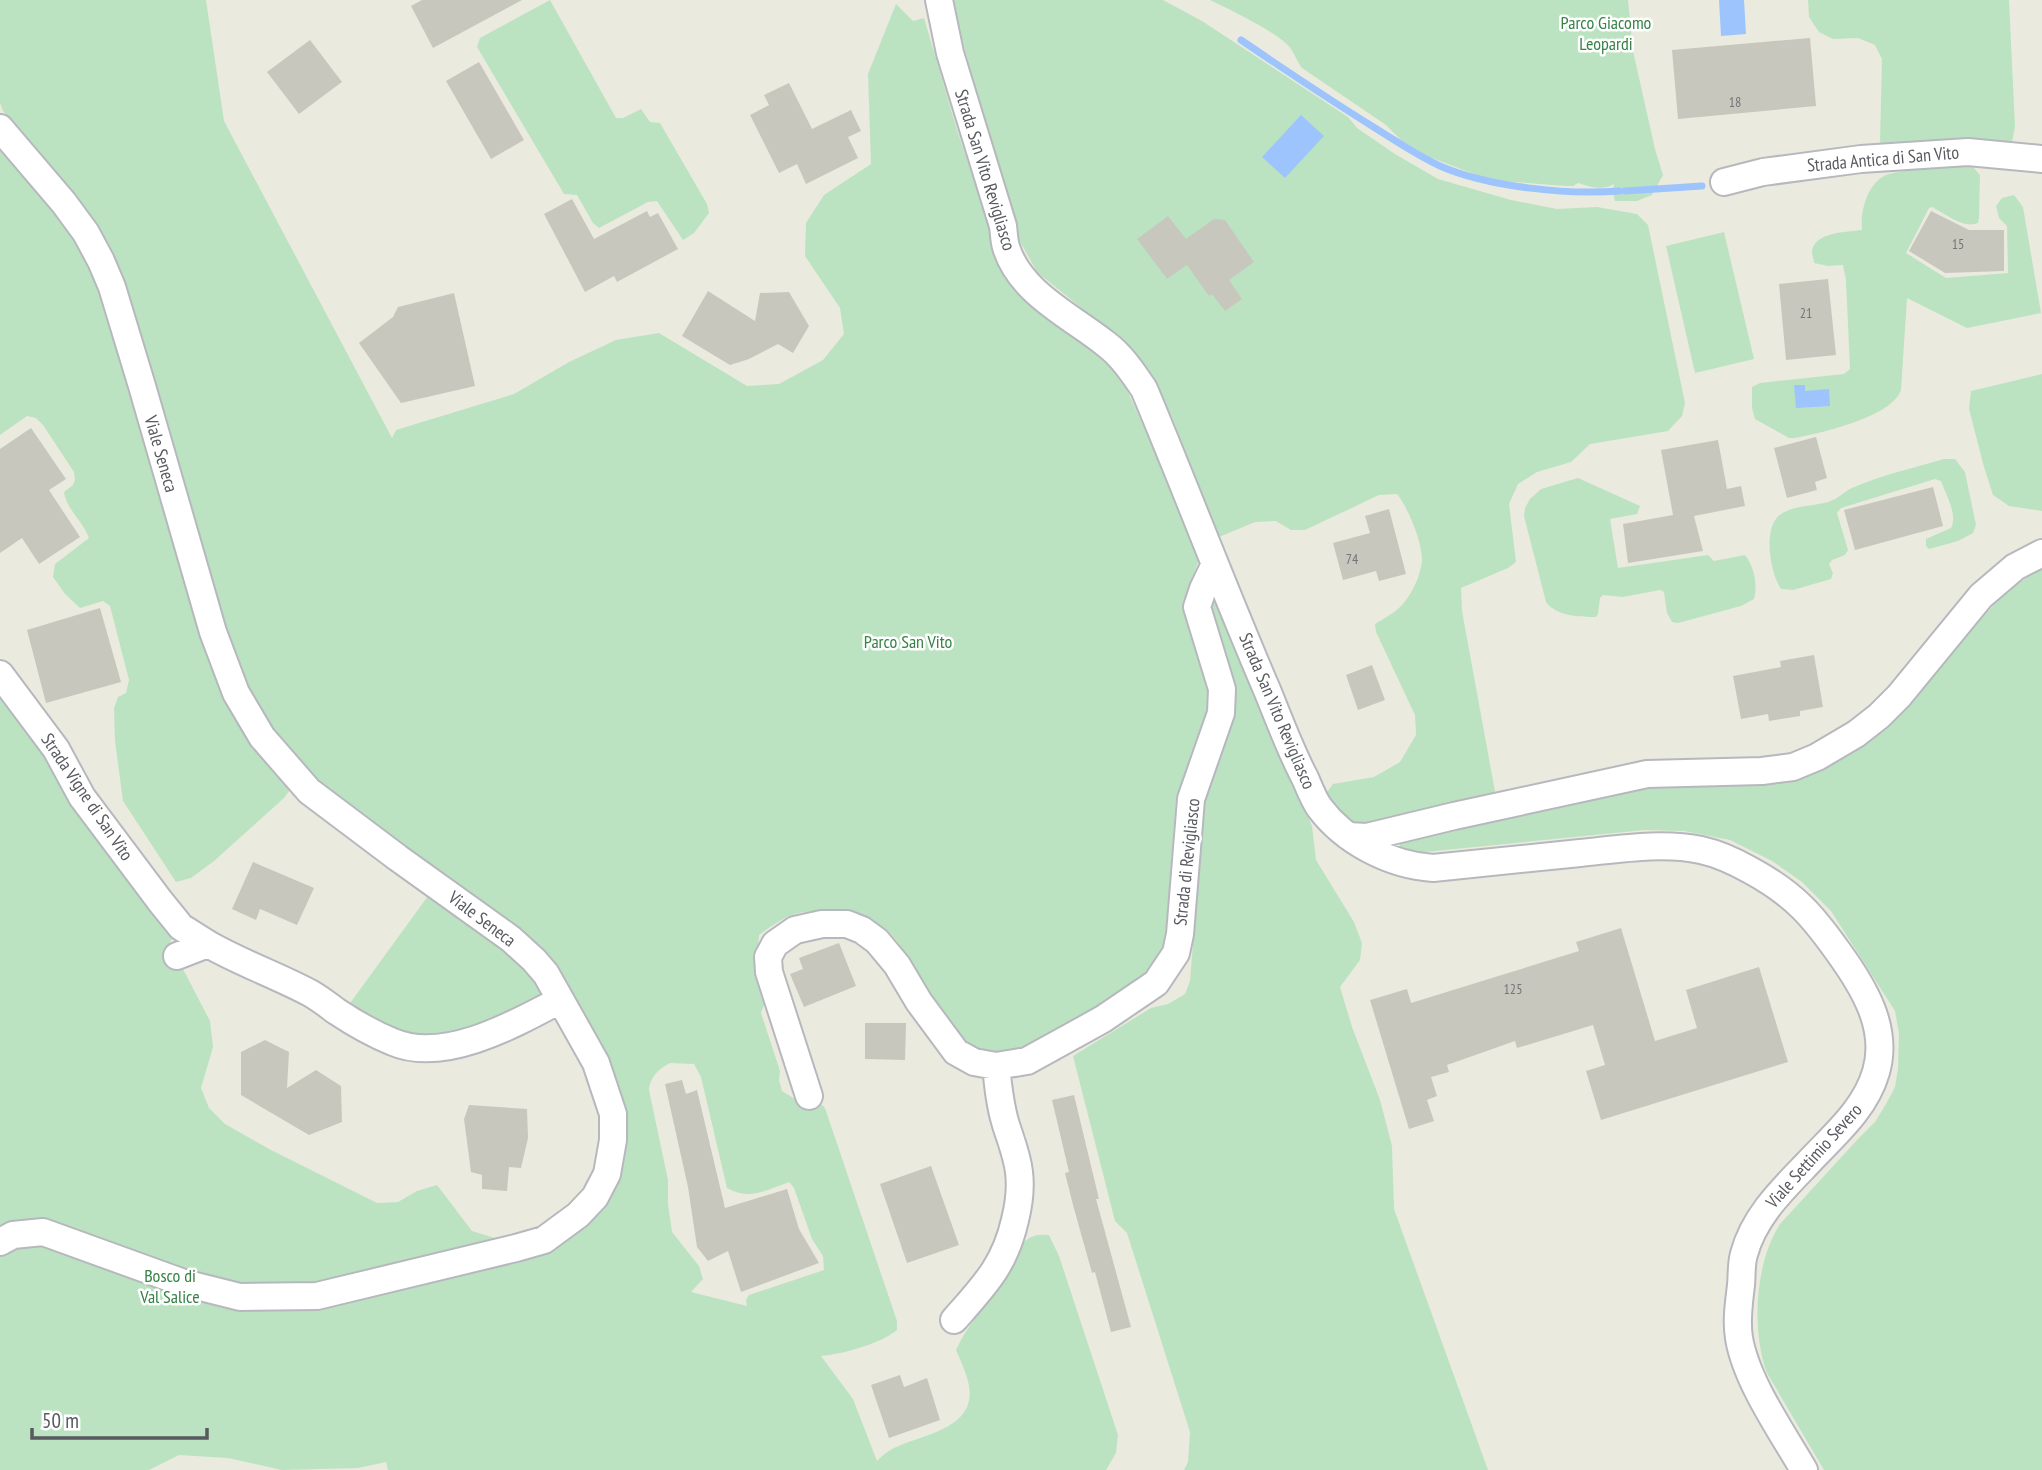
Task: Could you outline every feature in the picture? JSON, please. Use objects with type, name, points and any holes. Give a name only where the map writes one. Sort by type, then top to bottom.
[{"type":"street","name":"Strada San Vito Revigliasco","points":[[939,0],[950,53],[1010,256],[1020,274],[1034,290],[1108,345],[1144,389],[1301,771],[1318,805],[1348,836]]},
{"type":"street","name":"Viale Seneca","points":[[0,128],[64,204],[86,233],[101,261],[142,386],[213,632],[236,693],[262,737],[309,790],[398,858],[512,939],[546,974],[600,1073],[613,1114],[613,1140],[607,1174],[595,1197],[578,1216],[544,1240],[317,1296],[240,1297],[184,1283],[43,1232],[13,1235],[0,1242]]},
{"type":"street","name":"Strada Antica di San Vito","points":[[1724,182],[1789,168],[1874,158],[1968,152],[2042,159]]},
{"type":"street","points":[[1348,836],[1367,837],[1647,774],[1762,771],[1793,767],[1817,757],[1856,734],[1879,716],[1899,696],[1980,596],[2015,567],[2042,552]]},
{"type":"street","name":"Strada di Revigliasco","points":[[808,1096],[769,972],[768,957],[775,944],[795,930],[822,924],[847,924],[862,930],[877,941],[897,965],[919,1002],[956,1052],[974,1062],[996,1066],[1027,1061],[1103,1019],[1156,983],[1176,953],[1180,934],[1191,799],[1221,713],[1222,689],[1197,607],[1216,564]]},
{"type":"street","name":"Strada Vigne di San Vito","points":[[0,674],[56,749],[82,797],[180,927],[208,944],[247,965],[312,993],[365,1029],[396,1044],[421,1048],[463,1044],[508,1028],[560,1000]]},
{"type":"street","name":"Viale Settimio Severo","points":[[1348,836],[1387,858],[1416,867],[1433,868],[1650,847],[1700,850],[1727,857],[1771,881],[1792,896],[1810,914],[1830,940],[1849,967],[1871,1007],[1879,1033],[1877,1069],[1868,1094],[1853,1115],[1767,1208],[1751,1233],[1743,1256],[1738,1315],[1744,1361],[1804,1470]]},
{"type":"street","points":[[177,956],[208,944]]},
{"type":"street","points":[[954,1320],[996,1271],[1010,1241],[1018,1208],[1019,1171],[1006,1124],[996,1066]]},
{"type":"green space","name":"Parco San Vito","points":[[0,0],[206,0],[224,121],[392,438],[396,430],[514,394],[569,362],[616,340],[659,333],[747,386],[779,384],[823,360],[844,334],[840,308],[805,256],[806,223],[824,195],[871,164],[868,74],[896,4],[913,21],[924,18],[989,225],[998,262],[1030,305],[1113,370],[1127,390],[1156,454],[1199,560],[1185,597],[1185,613],[1208,682],[1208,706],[1176,798],[1165,943],[1158,961],[1147,974],[1044,1038],[1019,1049],[997,1054],[978,1050],[962,1040],[948,1025],[902,949],[886,929],[852,915],[804,912],[787,917],[759,935],[757,957],[765,1002],[761,1013],[780,1071],[782,1091],[798,1101],[819,1102],[825,1108],[897,1321],[897,1330],[881,1340],[850,1351],[821,1356],[853,1399],[877,1461],[893,1449],[947,1427],[965,1411],[969,1400],[969,1386],[956,1350],[968,1328],[1012,1267],[1024,1242],[1033,1236],[1049,1235],[1059,1256],[1118,1435],[1116,1453],[1106,1470],[388,1470],[386,1462],[358,1468],[282,1470],[228,1458],[179,1455],[149,1470],[0,1470],[0,695],[45,756],[56,778],[173,937],[166,949],[183,969],[210,1021],[213,1047],[201,1088],[209,1108],[225,1124],[377,1203],[398,1202],[417,1191],[437,1185],[472,1231],[498,1239],[538,1232],[574,1207],[624,1139],[526,936],[512,923],[358,814],[306,773],[266,721],[245,684],[59,181],[3,111],[0,103]],"holes":[[[694,1064],[701,1077],[727,1188],[750,1194],[789,1182],[794,1188],[812,1239],[823,1256],[824,1270],[749,1295],[747,1306],[691,1292],[703,1279],[699,1266],[672,1232],[668,1180],[649,1090],[653,1077],[666,1065]]]},
{"type":"green space","points":[[550,0],[616,118],[623,118],[641,109],[650,122],[660,123],[707,204],[709,213],[694,233],[683,240],[657,201],[648,202],[599,228],[593,223],[577,195],[564,194],[477,47],[480,38]]},
{"type":"green space","points":[[951,0],[1163,0],[1202,21],[1348,117],[1357,128],[1395,154],[1438,179],[1511,200],[1557,209],[1597,207],[1637,214],[1648,225],[1685,403],[1682,416],[1668,431],[1590,444],[1571,462],[1537,472],[1518,484],[1509,504],[1516,562],[1461,588],[1462,611],[1496,797],[1366,826],[1344,819],[1324,796],[1333,784],[1374,777],[1400,762],[1416,735],[1415,715],[1376,632],[1375,624],[1402,605],[1420,572],[1421,552],[1410,516],[1397,494],[1379,495],[1305,530],[1291,530],[1276,521],[1255,522],[1219,537],[1172,417],[1155,383],[1122,341],[1037,272],[1018,238]]},
{"type":"green space","name":"Parco Giacomo Leopardi","points":[[1210,0],[1628,0],[1633,51],[1663,175],[1652,195],[1637,201],[1615,201],[1614,184],[1601,188],[1578,183],[1565,186],[1503,181],[1479,176],[1427,156],[1302,68],[1291,49],[1277,36]]},
{"type":"green space","points":[[1808,0],[2009,0],[2015,127],[2012,142],[2003,147],[1887,151],[1880,143],[1882,59],[1875,45],[1858,38],[1833,39],[1819,32],[1809,17]]},
{"type":"green space","points":[[0,151],[75,238],[103,292],[183,572],[292,787],[284,798],[214,861],[191,878],[176,882],[123,801],[115,741],[114,708],[118,697],[126,693],[129,680],[110,606],[103,601],[80,608],[65,594],[53,577],[55,564],[89,538],[65,498],[64,492],[75,480],[74,472],[36,418],[27,416],[0,435]]},
{"type":"green space","points":[[1928,167],[1973,167],[1980,175],[1978,223],[1966,224],[1932,207],[1929,208],[1906,253],[1946,278],[2008,273],[2007,226],[1999,218],[1996,206],[2002,198],[2014,195],[2023,207],[2041,313],[1967,328],[1907,298],[1901,390],[1895,400],[1870,416],[1795,438],[1789,438],[1755,419],[1752,387],[1760,383],[1844,374],[1850,369],[1843,265],[1814,263],[1814,245],[1818,240],[1832,234],[1862,230],[1862,214],[1867,197],[1882,177]]},
{"type":"green space","points":[[1724,232],[1754,359],[1695,373],[1666,246]]},
{"type":"green space","points":[[2042,374],[2042,511],[2009,506],[1993,495],[1969,409],[1971,391]]},
{"type":"green space","points":[[1944,459],[1955,459],[1965,472],[1976,525],[1973,533],[1958,541],[1929,549],[1926,546],[1926,539],[1951,528],[1953,523],[1952,511],[1941,481],[1935,479],[1841,508],[1837,513],[1848,550],[1845,555],[1829,564],[1833,573],[1831,579],[1793,590],[1781,589],[1771,561],[1770,539],[1771,529],[1781,514],[1836,499],[1849,489],[1886,475]]},
{"type":"green space","points":[[1578,478],[1640,506],[1637,514],[1610,519],[1618,568],[1708,555],[1714,561],[1745,555],[1754,576],[1754,599],[1741,606],[1678,623],[1672,622],[1667,613],[1664,592],[1660,590],[1623,597],[1603,595],[1596,617],[1568,615],[1550,607],[1546,602],[1524,516],[1525,508],[1541,489]]},
{"type":"green space","points":[[2042,567],[2042,1470],[1824,1470],[1767,1373],[1757,1317],[1761,1277],[1765,1258],[1780,1224],[1875,1122],[1886,1104],[1895,1087],[1899,1033],[1895,1011],[1831,911],[1802,882],[1772,861],[1730,840],[1684,831],[1645,830],[1405,854],[1400,848],[1400,840],[1630,787],[1791,778],[1954,648],[2005,593]]},
{"type":"green space","points":[[1208,595],[1216,596],[1312,826],[1316,860],[1354,922],[1362,943],[1360,960],[1340,987],[1380,1100],[1392,1146],[1394,1209],[1488,1470],[1184,1470],[1188,1462],[1190,1432],[1127,1233],[1115,1221],[1073,1056],[1151,1008],[1168,1004],[1185,994],[1190,981],[1197,893],[1198,824],[1203,801],[1230,722],[1236,693],[1207,610]]},
{"type":"green space","points":[[428,896],[520,960],[544,996],[469,1030],[436,1036],[390,1033],[348,1006]]},
{"type":"water","points":[[1719,0],[1744,0],[1746,34],[1721,36]]},
{"type":"water","points":[[1301,115],[1324,136],[1285,178],[1262,157]]},
{"type":"water","points":[[1794,385],[1805,385],[1805,391],[1829,389],[1830,406],[1796,408]]},
{"type":"building","points":[[422,0],[522,0],[433,48],[411,6]]},
{"type":"building","points":[[1810,38],[1816,106],[1678,119],[1672,50]]},
{"type":"building","points":[[310,40],[342,82],[299,114],[267,72]]},
{"type":"building","points":[[479,62],[524,140],[491,159],[446,81]]},
{"type":"building","points":[[789,83],[812,129],[851,110],[861,131],[848,137],[858,158],[806,184],[797,164],[779,173],[750,115],[769,105],[764,95]]},
{"type":"building","points":[[572,199],[594,239],[647,211],[650,217],[658,213],[678,249],[617,282],[614,276],[585,292],[544,214]]},
{"type":"building","points":[[1931,211],[1969,230],[2004,230],[2004,271],[1945,273],[1909,251]]},
{"type":"building","points":[[1168,216],[1186,239],[1214,219],[1225,220],[1254,262],[1229,280],[1242,299],[1225,311],[1212,294],[1209,296],[1187,265],[1167,279],[1137,239]]},
{"type":"building","points":[[1828,279],[1836,355],[1786,360],[1779,284]]},
{"type":"building","points":[[708,291],[755,321],[760,293],[789,292],[809,326],[793,353],[778,344],[749,359],[730,365],[682,336]]},
{"type":"building","points":[[454,293],[475,386],[401,403],[359,343],[393,317],[398,307]]},
{"type":"building","points":[[31,428],[66,479],[49,490],[80,537],[39,564],[22,538],[0,553],[0,449]]},
{"type":"building","points":[[1816,437],[1827,478],[1815,482],[1817,490],[1787,498],[1774,448]]},
{"type":"building","points":[[1718,440],[1727,489],[1741,486],[1745,506],[1694,516],[1703,551],[1628,563],[1623,524],[1673,515],[1661,450]]},
{"type":"building","points":[[1933,487],[1943,526],[1855,550],[1844,510]]},
{"type":"building","points":[[1389,509],[1406,574],[1379,581],[1376,571],[1343,580],[1333,543],[1370,533],[1365,516]]},
{"type":"building","points":[[100,608],[121,682],[46,703],[27,630]]},
{"type":"building","points":[[1814,655],[1823,707],[1800,711],[1800,716],[1769,721],[1768,714],[1741,719],[1733,676],[1781,667],[1780,661]]},
{"type":"building","points":[[1372,665],[1385,700],[1358,710],[1346,675]]},
{"type":"building","points":[[253,862],[314,888],[297,925],[260,909],[256,920],[232,909]]},
{"type":"building","points":[[1621,928],[1655,1041],[1697,1028],[1686,990],[1759,967],[1788,1062],[1601,1120],[1586,1071],[1605,1065],[1593,1025],[1517,1048],[1515,1041],[1447,1065],[1449,1072],[1431,1077],[1437,1096],[1427,1100],[1434,1121],[1409,1129],[1370,1000],[1407,989],[1411,1003],[1579,951],[1576,942]]},
{"type":"building","points":[[839,943],[856,986],[804,1007],[790,974],[803,969],[799,958]]},
{"type":"building","points":[[865,1023],[906,1023],[905,1060],[865,1059]]},
{"type":"building","points":[[265,1040],[289,1052],[287,1088],[316,1070],[341,1086],[342,1122],[309,1135],[241,1095],[241,1052]]},
{"type":"building","points":[[682,1080],[686,1094],[697,1090],[725,1208],[787,1189],[799,1229],[819,1263],[741,1292],[728,1251],[708,1261],[697,1247],[688,1187],[665,1084]]},
{"type":"building","points":[[1074,1095],[1099,1199],[1096,1199],[1131,1327],[1111,1332],[1073,1205],[1065,1173],[1069,1172],[1052,1100]]},
{"type":"building","points":[[469,1105],[527,1109],[528,1138],[521,1168],[509,1167],[507,1191],[482,1189],[482,1175],[471,1172],[464,1119]]},
{"type":"building","points":[[931,1166],[959,1245],[907,1263],[880,1184]]},
{"type":"building","points":[[900,1375],[904,1387],[927,1378],[940,1420],[889,1438],[871,1385]]},
{"type":"waterway","points":[[1241,40],[1358,117],[1440,166],[1481,179],[1528,188],[1576,192],[1619,191]]},
{"type":"waterway","points":[[1625,191],[1702,186]]},
{"type":"park label","name":"Bosco di Val Salice","points":[[170,1286]]}]
